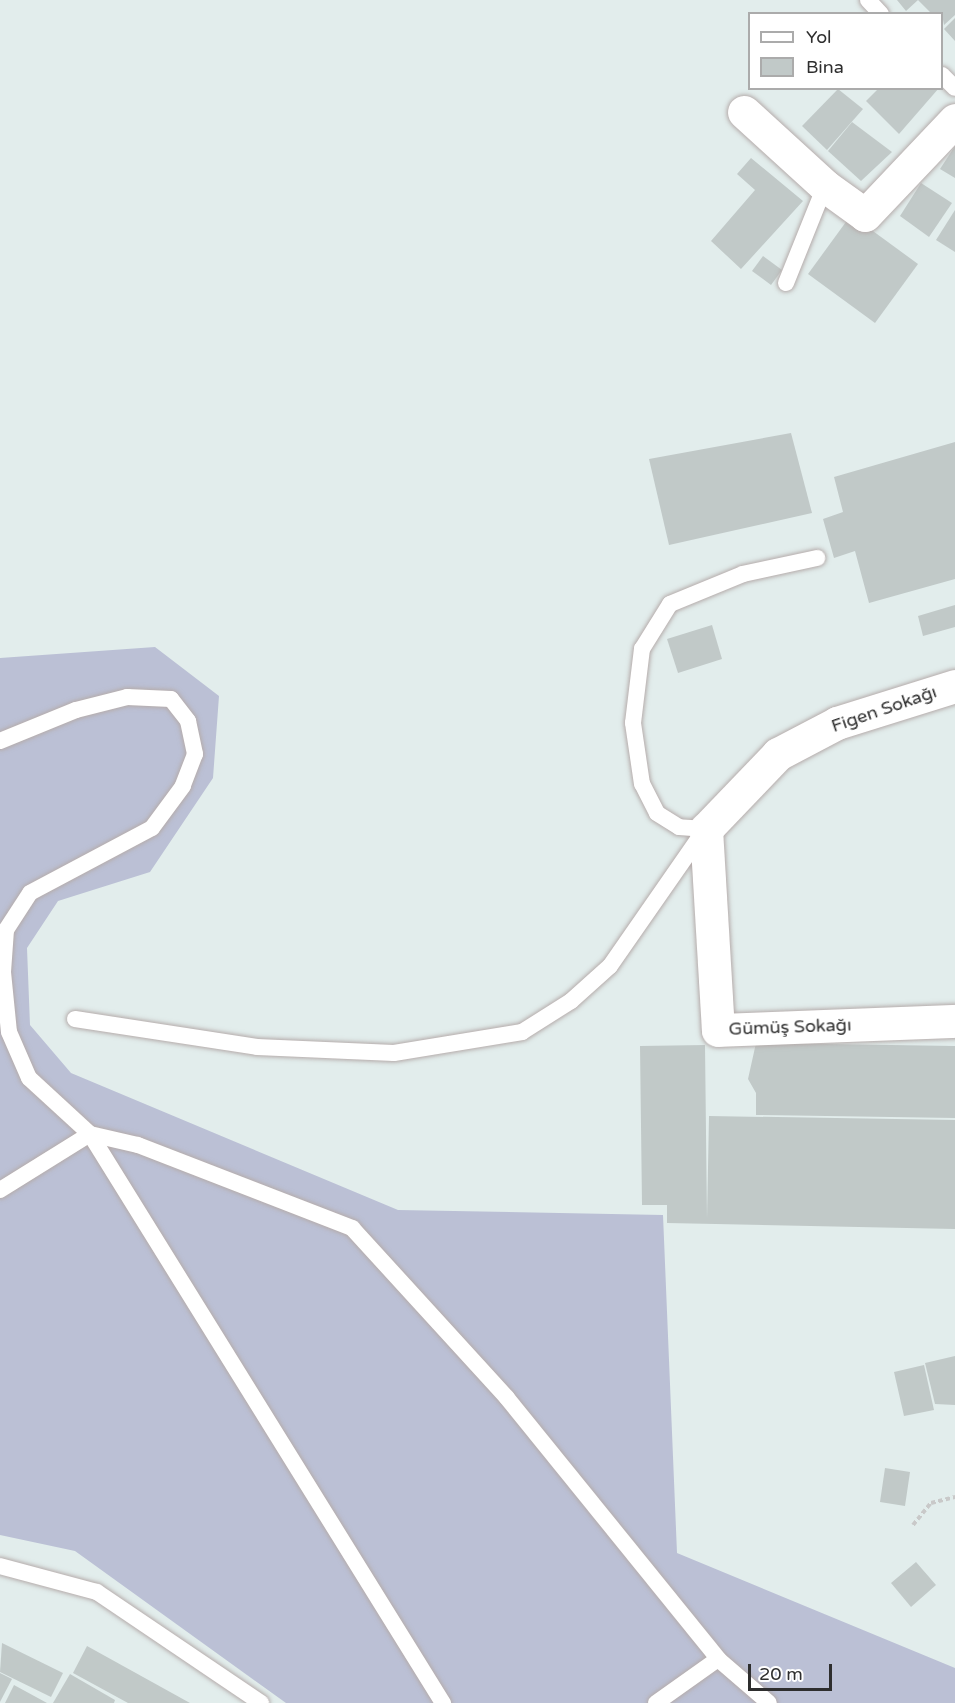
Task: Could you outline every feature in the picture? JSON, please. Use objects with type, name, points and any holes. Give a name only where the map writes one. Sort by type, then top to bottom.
[{"type":"street","points":[[744,112],[825,186],[865,215],[955,120]]},
{"type":"street","name":"Figen Sokağı","points":[[706,829],[778,754],[837,723],[955,686]]},
{"type":"street","name":"Gümüş Sokağı","points":[[706,829],[718,1030],[955,1021]]},
{"type":"lane","points":[[868,0],[879,12]]},
{"type":"lane","points":[[943,76],[955,88]]},
{"type":"lane","points":[[786,283],[825,186]]},
{"type":"lane","points":[[706,829],[679,827],[657,813],[642,784],[633,723],[642,649],[669,604],[743,574],[817,558]]},
{"type":"lane","points":[[0,741],[76,710],[127,697],[171,699],[188,721],[195,754],[183,786],[152,828],[30,893],[6,930],[3,972],[9,1032],[28,1078],[90,1134],[443,1703]]},
{"type":"lane","points":[[75,1019],[257,1047],[394,1053],[522,1032],[571,1001],[610,966],[706,829]]},
{"type":"lane","points":[[0,1190],[90,1134],[138,1145],[352,1228],[507,1398],[718,1659],[769,1703]]},
{"type":"lane","points":[[0,1566],[97,1592],[261,1703]]},
{"type":"lane","points":[[656,1703],[718,1659]]},
{"type":"path","points":[[913,1525],[931,1503],[955,1497]]},
{"type":"shaded area","points":[[155,647],[219,696],[213,778],[150,872],[58,901],[27,948],[30,1025],[71,1073],[398,1210],[663,1215],[677,1553],[955,1668],[955,1703],[286,1703],[75,1551],[0,1535],[0,658]]},
{"type":"building","points":[[897,0],[918,0],[906,11]]},
{"type":"building","points":[[918,0],[955,0],[955,15],[944,25],[943,12],[930,12]]},
{"type":"building","points":[[955,18],[955,41],[944,29]]},
{"type":"building","points":[[837,90],[863,109],[827,150],[802,126]]},
{"type":"building","points":[[877,90],[937,90],[899,134],[866,101]]},
{"type":"building","points":[[852,122],[892,152],[861,181],[828,151]]},
{"type":"building","points":[[955,146],[955,178],[940,169]]},
{"type":"building","points":[[751,158],[803,201],[741,269],[711,241],[755,190],[737,174]]},
{"type":"building","points":[[921,183],[952,203],[929,237],[900,216]]},
{"type":"building","points":[[955,210],[955,252],[936,240]]},
{"type":"building","points":[[851,215],[918,264],[875,323],[808,274]]},
{"type":"building","points":[[763,256],[782,270],[771,285],[752,271]]},
{"type":"building","points":[[791,433],[812,513],[669,545],[649,459]]},
{"type":"building","points":[[955,442],[955,579],[869,603],[855,551],[834,558],[823,519],[843,512],[834,477]]},
{"type":"building","points":[[955,605],[955,627],[923,636],[918,616]]},
{"type":"building","points":[[712,625],[722,659],[678,673],[667,639]]},
{"type":"building","points":[[756,1043],[955,1046],[955,1118],[756,1115],[756,1093],[748,1079]]},
{"type":"building","points":[[705,1045],[707,1219],[709,1116],[955,1120],[955,1229],[667,1223],[667,1205],[642,1205],[640,1046]]},
{"type":"building","points":[[955,1356],[955,1405],[935,1404],[925,1363]]},
{"type":"building","points":[[924,1365],[934,1410],[904,1416],[894,1372]]},
{"type":"building","points":[[885,1468],[910,1472],[905,1506],[880,1502]]},
{"type":"building","points":[[916,1562],[936,1585],[911,1607],[891,1583]]},
{"type":"building","points":[[2,1643],[63,1673],[51,1697],[0,1672]]},
{"type":"building","points":[[87,1646],[190,1703],[128,1703],[73,1673]]},
{"type":"building","points":[[0,1673],[12,1679],[0,1702]]},
{"type":"building","points":[[70,1674],[115,1700],[114,1703],[53,1703]]},
{"type":"building","points":[[14,1685],[47,1703],[5,1703]]}]
